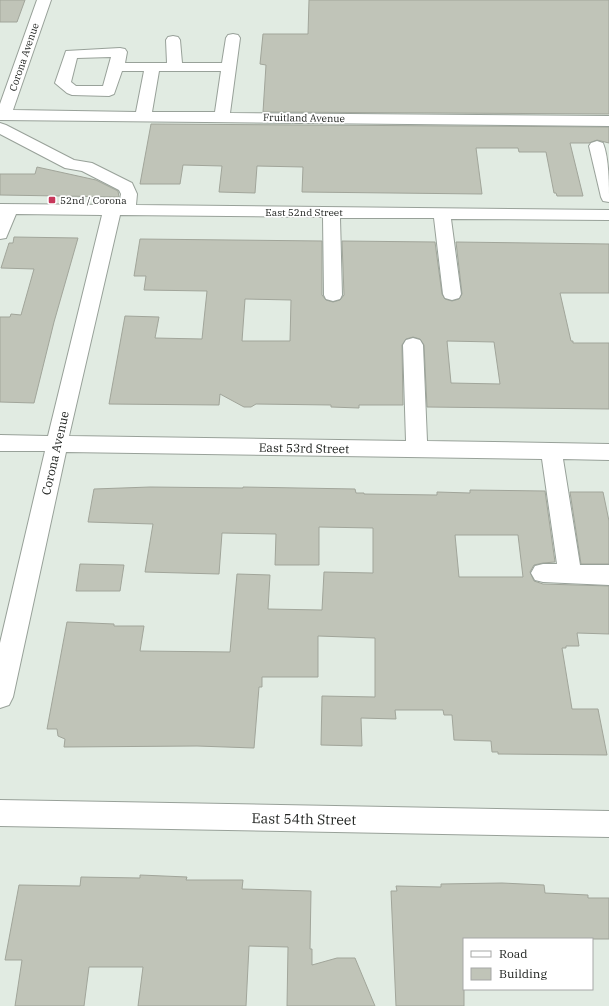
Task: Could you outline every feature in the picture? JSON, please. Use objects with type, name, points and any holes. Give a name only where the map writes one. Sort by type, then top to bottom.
[{"type":"street","name":"Corona Avenue","points":[[0,697],[57,444],[115,211],[108,198],[108,193],[73,174],[71,165],[1,119],[44,0]]},
{"type":"street","points":[[222,117],[232,38]]},
{"type":"street","points":[[173,40],[175,67]]},
{"type":"street","points":[[116,67],[229,67]]},
{"type":"street","points":[[143,116],[152,67]]},
{"type":"street","name":"Fruitland Avenue","points":[[1,119],[143,116],[609,121]]},
{"type":"street","points":[[597,146],[609,197]]},
{"type":"street","points":[[0,234],[4,209]]},
{"type":"street","name":"East 52nd Street","points":[[4,209],[609,215]]},
{"type":"street","points":[[331,212],[333,295]]},
{"type":"street","points":[[442,213],[452,294]]},
{"type":"street","points":[[413,345],[417,449]]},
{"type":"street","name":"East 53rd Street","points":[[0,443],[609,452]]},
{"type":"street","points":[[551,451],[570,574]]},
{"type":"street","points":[[543,573],[609,575]]},
{"type":"street","name":"East 54th Street","points":[[0,813],[609,824]]},
{"type":"building","points":[[0,0],[25,0],[17,22],[0,22]]},
{"type":"building","points":[[309,0],[609,0],[609,114],[263,112],[266,65],[260,64],[263,34],[308,34]]},
{"type":"building","points":[[151,124],[609,127],[609,143],[597,140],[589,143],[570,143],[583,196],[557,196],[556,193],[554,193],[546,152],[519,152],[518,148],[476,148],[482,194],[302,192],[303,167],[257,166],[255,193],[219,192],[222,166],[183,165],[180,184],[140,184]]},
{"type":"building","points":[[37,167],[96,180],[118,191],[119,197],[0,195],[0,174],[35,174]]},
{"type":"building","points":[[14,237],[78,238],[54,322],[34,403],[0,402],[0,317],[10,317],[11,314],[21,315],[34,269],[1,268],[9,243],[13,243]]},
{"type":"building","points":[[140,239],[322,241],[322,295],[326,300],[333,302],[340,300],[344,295],[342,241],[435,242],[442,294],[445,299],[452,301],[459,299],[462,294],[456,242],[609,244],[609,293],[560,293],[571,341],[573,341],[573,343],[609,343],[609,409],[427,407],[424,345],[420,339],[413,337],[406,339],[402,345],[403,405],[359,405],[359,408],[331,407],[331,405],[256,404],[251,407],[244,407],[220,394],[219,405],[109,404],[125,316],[159,317],[155,338],[202,339],[207,291],[144,290],[146,276],[134,276]],"holes":[[[245,299],[291,300],[290,341],[242,341]],[[447,341],[494,342],[500,384],[451,383]]]},
{"type":"building","points":[[150,487],[243,487],[355,489],[356,493],[364,494],[437,495],[437,492],[470,493],[470,490],[545,491],[555,562],[534,565],[530,572],[534,581],[543,584],[609,586],[609,634],[577,633],[579,646],[566,646],[566,648],[562,648],[572,709],[598,709],[607,755],[498,754],[498,752],[492,752],[491,741],[454,740],[452,715],[444,715],[443,710],[395,710],[396,719],[361,718],[362,746],[321,745],[322,696],[375,697],[375,638],[318,636],[318,677],[262,677],[262,687],[259,687],[254,748],[197,746],[64,747],[65,739],[58,736],[57,729],[47,729],[67,622],[114,624],[114,626],[144,626],[140,651],[230,652],[237,574],[270,575],[268,609],[322,610],[324,572],[373,573],[373,528],[319,527],[319,565],[275,565],[276,534],[222,533],[219,574],[145,572],[153,524],[88,522],[94,489]],"holes":[[[455,535],[518,535],[523,577],[459,577]]]},
{"type":"building","points":[[570,492],[603,492],[609,521],[609,564],[581,564]]},
{"type":"building","points":[[80,564],[124,565],[120,591],[76,591]]},
{"type":"building","points":[[140,875],[187,877],[186,880],[243,880],[242,889],[311,891],[310,949],[312,949],[312,965],[337,958],[355,958],[375,1006],[287,1006],[288,947],[249,946],[246,1006],[138,1006],[143,967],[89,967],[84,1006],[15,1006],[22,960],[5,960],[19,885],[80,886],[81,877],[140,878]]},
{"type":"building","points":[[502,883],[544,885],[545,893],[588,895],[588,898],[609,898],[609,939],[463,938],[464,1006],[396,1006],[391,891],[397,891],[396,886],[441,887],[441,884]]},
{"type":"place","name":"52nd / Corona","points":[[52,200]]}]
